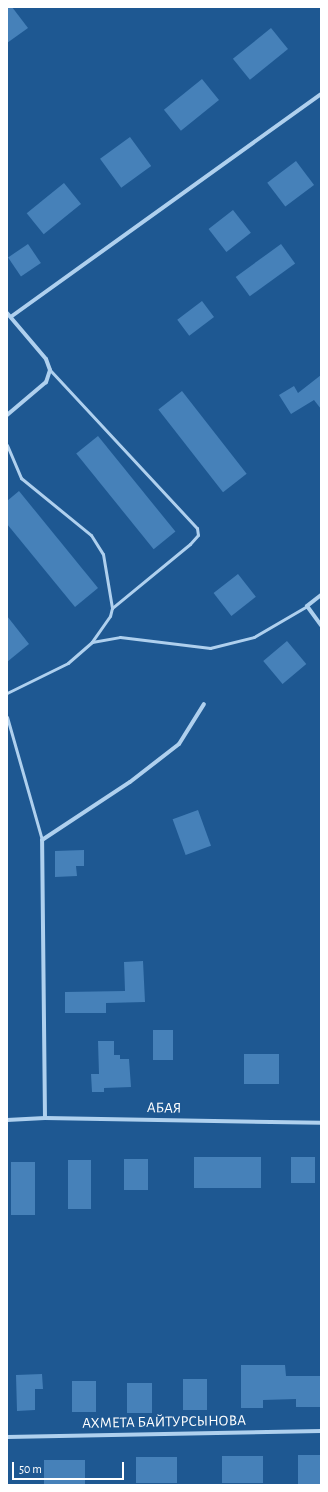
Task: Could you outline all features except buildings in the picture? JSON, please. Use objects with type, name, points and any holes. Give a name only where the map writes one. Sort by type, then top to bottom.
[{"type":"street","points":[[12,316],[321,94]]},
{"type":"street","points":[[7,312],[12,316],[46,359],[50,370],[46,382],[7,414]]},
{"type":"street","points":[[321,595],[307,606],[321,625]]},
{"type":"street","points":[[45,1118],[42,840],[130,782],[179,744],[204,704]]},
{"type":"street","name":"АБАЯ","points":[[7,1120],[45,1118],[321,1123]]},
{"type":"street","name":"АХМЕТА БАЙТУРСЫНОВА","points":[[7,1437],[321,1431]]},
{"type":"lane","points":[[50,370],[197,528],[198,535],[190,544],[112,608]]},
{"type":"lane","points":[[7,445],[21,478],[91,535],[95,541],[103,554],[112,608],[110,616],[92,642],[68,664],[7,693]]},
{"type":"lane","points":[[92,642],[120,637],[210,648],[254,637],[307,606]]},
{"type":"lane","points":[[7,717],[42,840]]}]
